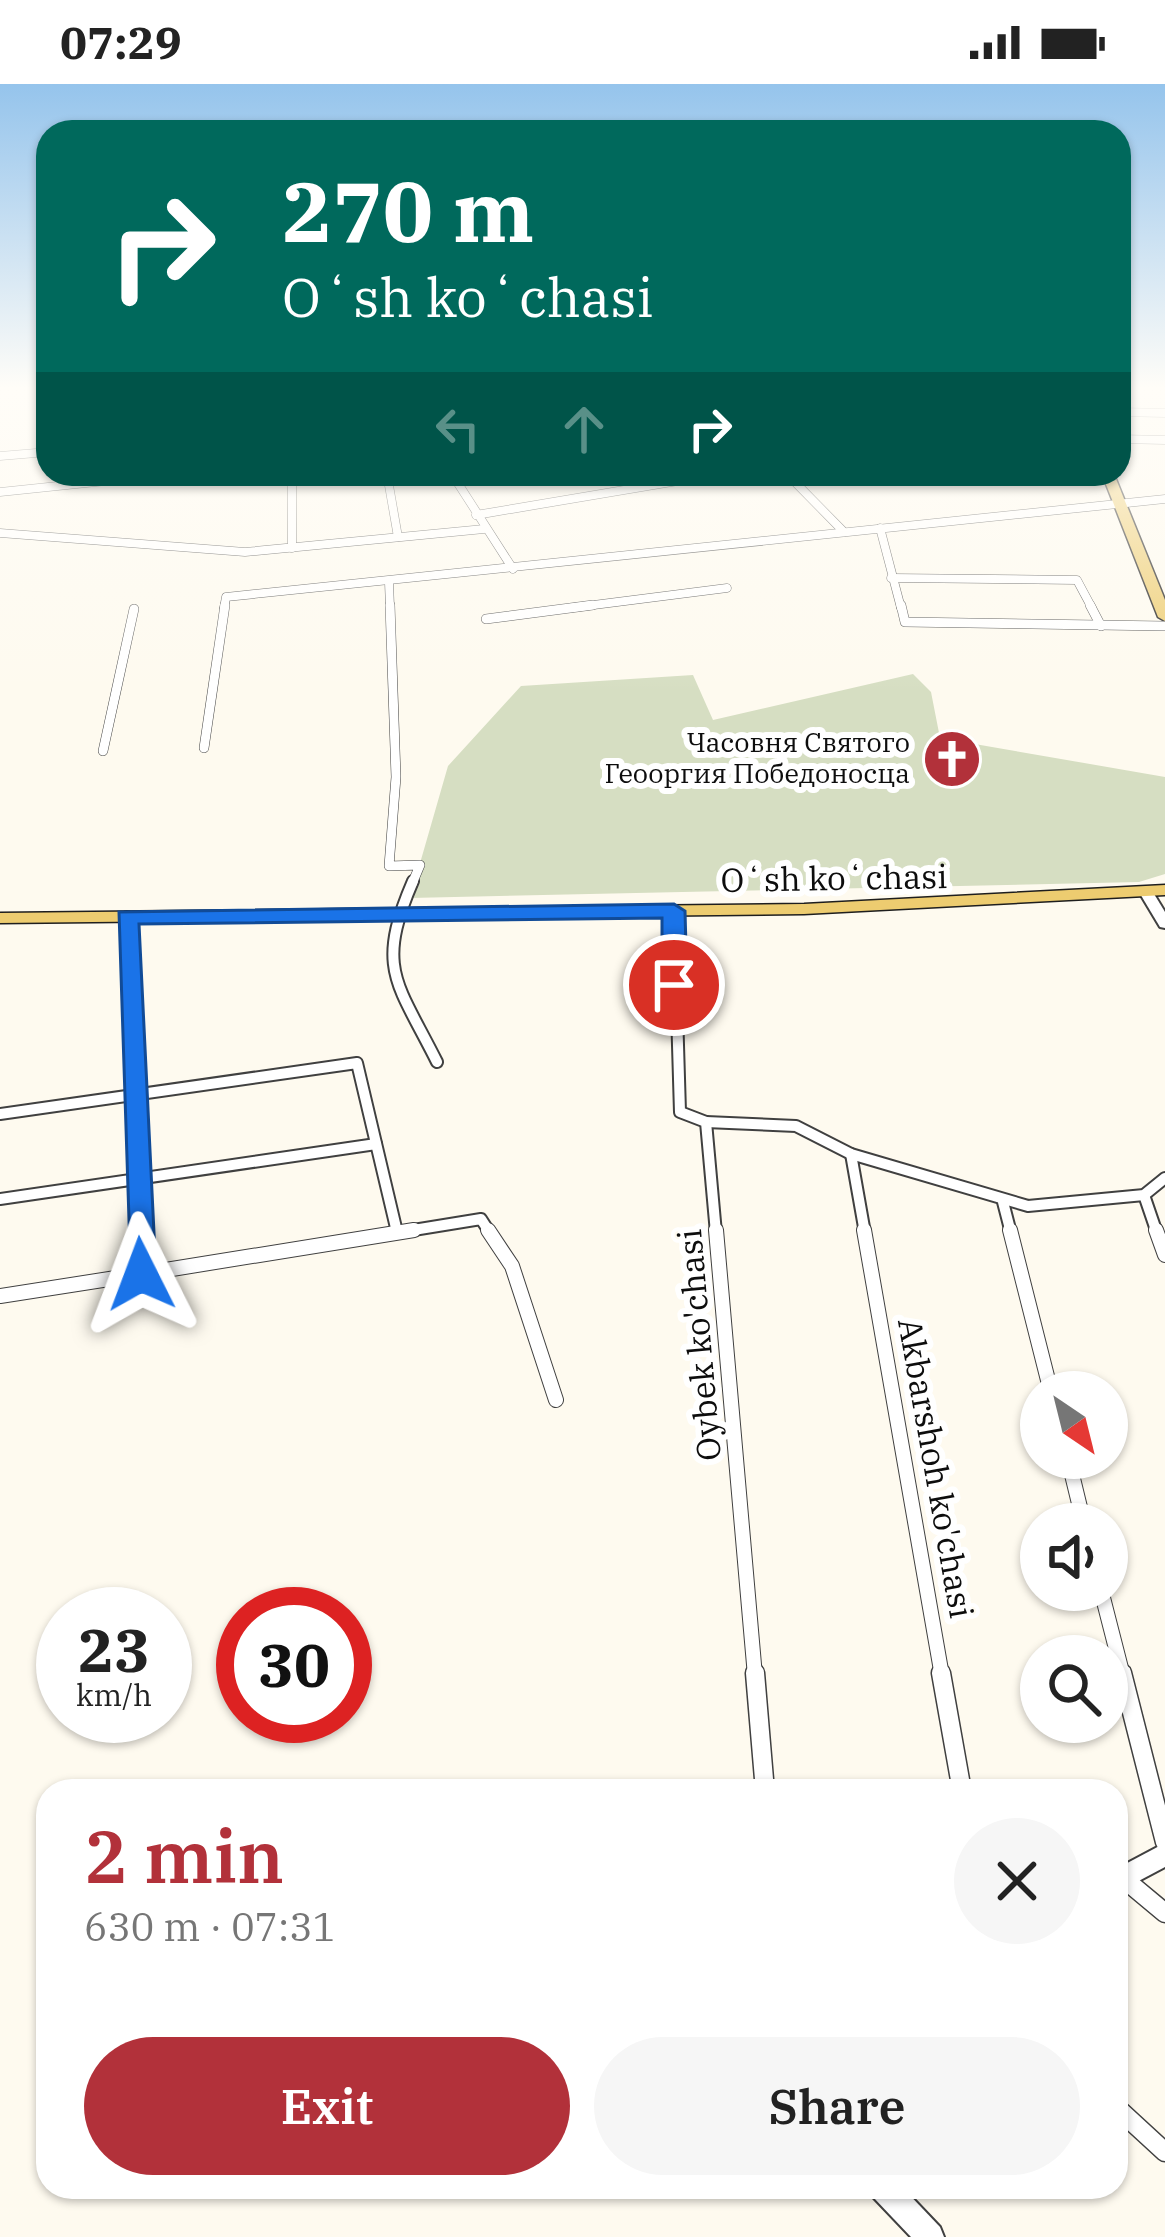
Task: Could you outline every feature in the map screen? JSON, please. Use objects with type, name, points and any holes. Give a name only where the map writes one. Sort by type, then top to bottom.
[{"type":"main road","points":[[1114,490],[1165,622]]},
{"type":"main road","name":"Oʻsh koʻchasi","points":[[0,918],[674,911],[969,904],[1156,891]]},
{"type":"street","points":[[292,490],[292,548]]},
{"type":"street","points":[[390,490],[398,537]]},
{"type":"street","points":[[462,490],[513,569]]},
{"type":"street","points":[[476,515],[621,490]]},
{"type":"street","points":[[803,490],[844,532]]},
{"type":"street","points":[[204,748],[226,597],[1165,499]]},
{"type":"street","points":[[880,528],[900,618],[909,623],[1101,626],[1165,622]]},
{"type":"street","points":[[0,533],[245,552],[484,529]]},
{"type":"street","points":[[891,578],[1077,580],[1101,626]]},
{"type":"street","points":[[389,582],[396,777],[388,866],[420,865],[399,914],[390,968],[437,1062]]},
{"type":"street","points":[[486,619],[727,588]]},
{"type":"street","points":[[103,752],[134,609]]},
{"type":"street","points":[[1156,891],[1165,924]]},
{"type":"street","name":"Oybek ko'chasi","points":[[674,911],[680,1112],[706,1122],[764,1779]]},
{"type":"street","points":[[128,917],[141,1274]]},
{"type":"street","points":[[0,1114],[357,1063],[397,1232]]},
{"type":"street","points":[[706,1122],[796,1126],[851,1154],[938,1177],[1003,1202],[1028,1205],[1144,1195],[1165,1178]]},
{"type":"street","points":[[0,1199],[376,1144]]},
{"type":"street","name":"Akbarshoh ko'chasi","points":[[851,1154],[960,1779]]},
{"type":"street","points":[[1144,1195],[1165,1255]]},
{"type":"street","points":[[1003,1202],[1046,1371]]},
{"type":"street","points":[[0,1296],[465,1219],[485,1222],[512,1266],[556,1400]]},
{"type":"street","points":[[1106,1611],[1165,1842]]},
{"type":"street","points":[[1128,1875],[1165,1854]]},
{"type":"street","points":[[1128,1886],[1165,1913]]},
{"type":"street","points":[[1128,2118],[1165,2152]]},
{"type":"street","points":[[894,2199],[930,2237]]},
{"type":"green space","points":[[913,674],[931,692],[940,738],[1165,777],[1165,874],[1139,882],[410,898],[448,766],[521,686],[693,675],[713,720]]},
{"type":"place","name":"Часовня Святого Геооргия Победоносца","points":[[952,759]]},
{"type":"route","points":[[141,1274],[128,917],[674,911],[674,985]]}]
